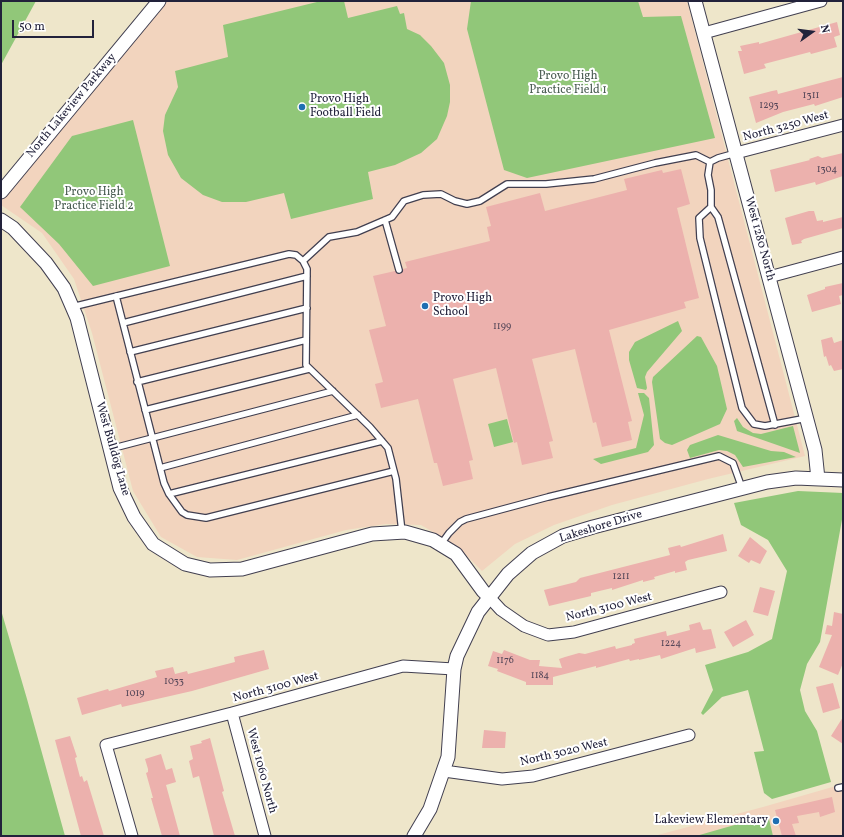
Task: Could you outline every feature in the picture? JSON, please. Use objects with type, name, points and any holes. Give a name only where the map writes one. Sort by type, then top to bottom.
[{"type":"street","name":"North Lakeview Parkway","points":[[1,192],[159,1]]},
{"type":"street","name":"West 1280 North","points":[[695,1],[807,418],[815,450],[818,479]]},
{"type":"street","points":[[704,33],[821,1]]},
{"type":"street","name":"North 3250 West","points":[[736,153],[843,125]]},
{"type":"street","name":"West Bulldog Lane","points":[[1,220],[13,228],[46,263],[64,288],[77,318],[120,488],[134,517],[153,544],[185,564],[210,570],[242,569],[372,534],[402,532],[433,540],[456,554],[483,592],[489,597]]},
{"type":"street","points":[[769,277],[843,257]]},
{"type":"street","name":"Lakeshore Drive","points":[[414,836],[430,809],[448,756],[454,670],[457,656],[478,612],[508,574],[532,553],[563,536],[767,482],[796,478],[843,480]]},
{"type":"street","name":"North 3100 West","points":[[489,597],[501,610],[524,626],[548,635],[574,632],[721,592]]},
{"type":"street","name":"North 3100 West","points":[[132,836],[106,745],[232,713],[403,666],[454,670]]},
{"type":"street","name":"West 1060 North","points":[[232,713],[265,836]]},
{"type":"street","name":"North 3020 West","points":[[444,771],[502,779],[533,776],[689,735]]},
{"type":"lane","points":[[710,162],[736,153]]},
{"type":"lane","points":[[303,261],[329,237],[357,232],[392,217],[404,201],[423,195],[441,194],[455,201],[467,204],[480,202],[508,184],[546,184],[594,178],[655,163],[696,155],[710,162]]},
{"type":"lane","points":[[710,162],[708,175],[711,190],[711,206],[718,217],[775,425]]},
{"type":"lane","points":[[711,206],[699,218],[700,238],[742,408],[754,424],[765,426],[807,418]]},
{"type":"lane","points":[[385,220],[399,270]]},
{"type":"lane","points":[[72,307],[289,254],[296,255],[303,261],[307,269],[306,365],[358,415],[388,448],[394,471],[402,532]]},
{"type":"lane","points":[[122,323],[307,276]]},
{"type":"lane","points":[[116,296],[160,468],[168,494],[182,512],[187,515],[206,518],[394,471]]},
{"type":"lane","points":[[130,352],[307,308]]},
{"type":"lane","points":[[137,382],[306,340]]},
{"type":"lane","points":[[145,410],[309,369]]},
{"type":"lane","points":[[110,449],[333,391]]},
{"type":"lane","points":[[160,468],[358,415]]},
{"type":"lane","points":[[168,494],[382,441]]},
{"type":"lane","points":[[441,545],[449,533],[460,522],[466,519],[548,497],[719,456],[733,463],[742,488]]},
{"type":"shaded area","name":"Provo High School","points":[[156,1],[687,1],[805,456],[708,479],[612,505],[554,525],[515,544],[482,571],[457,546],[421,525],[386,524],[346,530],[237,560],[197,557],[161,537],[133,491],[92,333],[74,279],[42,233],[1,205],[1,183]]},
{"type":"shaded area","name":"Lakeview Elementary","points":[[843,784],[843,836],[654,836],[763,807]]},
{"type":"green space","points":[[1,1],[36,1],[1,65]]},
{"type":"green space","points":[[321,1],[344,1],[348,18],[397,6],[400,14],[404,13],[407,29],[420,35],[444,63],[450,85],[450,102],[447,116],[437,139],[421,153],[395,165],[368,172],[373,199],[291,219],[284,193],[246,202],[222,202],[203,195],[181,178],[168,155],[163,131],[165,115],[178,87],[175,71],[228,57],[223,25]]},
{"type":"green space","name":"Provo High Practice Field 1","points":[[471,1],[638,1],[643,17],[681,16],[715,138],[527,178],[504,170],[467,29]]},
{"type":"green space","name":"Provo High Practice Field 2","points":[[133,120],[170,266],[93,286],[59,244],[20,207],[72,136]]},
{"type":"green space","points":[[678,321],[682,331],[647,372],[645,377],[646,390],[637,388],[629,360],[629,352],[635,342]]},
{"type":"green space","points":[[697,336],[701,337],[717,366],[727,409],[720,424],[672,445],[665,443],[660,439],[652,382],[653,377]]},
{"type":"green space","points":[[638,393],[644,393],[649,398],[654,445],[648,452],[601,464],[593,459],[636,448],[644,415]]},
{"type":"green space","points":[[737,418],[743,427],[753,433],[761,434],[793,426],[800,453],[737,431],[734,421]]},
{"type":"green space","points":[[507,419],[513,442],[494,447],[488,424]]},
{"type":"green space","points":[[718,435],[771,451],[784,452],[796,457],[743,467],[735,455],[727,451],[719,450],[690,458],[687,450],[690,445]]},
{"type":"green space","points":[[798,491],[843,493],[843,514],[820,642],[807,664],[800,690],[805,711],[817,731],[831,782],[772,799],[764,793],[754,752],[764,751],[748,690],[722,697],[703,715],[701,713],[713,690],[705,665],[748,652],[772,639],[787,571],[768,540],[741,525],[734,503]]},
{"type":"green space","points":[[1,610],[27,699],[65,836],[1,836]]},
{"type":"green space","points":[[769,819],[773,836],[696,836],[738,824],[742,825]]},
{"type":"building","points":[[837,22],[840,35],[834,37],[837,47],[811,54],[810,52],[764,64],[766,68],[744,74],[738,51],[742,51],[740,46],[759,42],[759,44]]},
{"type":"building","points":[[843,77],[843,97],[815,106],[814,104],[783,112],[756,123],[749,97],[777,90],[778,94]]},
{"type":"building","points":[[843,153],[843,176],[816,185],[815,182],[775,192],[770,170],[810,160],[809,159],[818,156],[822,158]]},
{"type":"building","name":"Provo High School","points":[[681,169],[690,204],[677,208],[699,298],[684,302],[686,308],[609,330],[632,421],[628,422],[632,440],[602,447],[596,422],[593,423],[575,349],[532,359],[553,441],[549,442],[553,458],[522,465],[517,442],[514,443],[496,368],[453,379],[473,460],[469,461],[473,479],[443,486],[437,463],[434,463],[418,399],[381,408],[375,384],[383,382],[369,330],[386,326],[373,276],[395,271],[401,274],[403,269],[407,268],[405,262],[490,241],[487,227],[491,226],[486,207],[540,193],[545,211],[627,190],[624,179],[662,170],[663,173]]},
{"type":"building","points":[[814,211],[817,221],[823,220],[823,222],[843,217],[843,228],[804,239],[801,241],[802,243],[792,245],[785,218]]},
{"type":"building","points":[[843,283],[843,295],[839,296],[841,304],[812,312],[807,295],[825,289],[825,287]]},
{"type":"building","points":[[832,337],[834,343],[843,340],[843,369],[834,371],[831,365],[829,366],[826,356],[824,357],[821,340]]},
{"type":"building","points":[[723,534],[727,551],[688,560],[685,562],[687,570],[675,573],[675,571],[654,577],[655,579],[643,582],[643,580],[612,590],[612,588],[591,593],[591,596],[549,606],[544,590],[576,582],[580,578],[670,555],[668,548],[680,545],[681,547]]},
{"type":"building","points":[[750,537],[767,551],[760,564],[751,560],[749,563],[738,556]]},
{"type":"building","points":[[760,587],[775,591],[768,616],[753,612]]},
{"type":"building","points":[[834,612],[843,614],[843,663],[838,675],[819,667],[832,635],[825,634],[827,625],[832,626]]},
{"type":"building","points":[[746,620],[754,635],[733,647],[724,632]]},
{"type":"building","points":[[700,622],[703,630],[711,629],[716,648],[696,653],[695,648],[661,659],[660,655],[639,660],[630,661],[629,659],[596,668],[596,666],[553,677],[553,685],[526,685],[526,682],[488,666],[493,651],[502,654],[504,650],[530,660],[540,660],[539,666],[562,668],[559,659],[579,653],[585,654],[615,646],[616,649],[632,645],[635,643],[634,639],[666,631],[667,636],[690,630],[689,625]]},
{"type":"building","points":[[264,650],[269,669],[192,691],[122,707],[121,704],[82,715],[77,698],[108,689],[109,691],[157,677],[155,671],[173,667],[175,674],[187,671],[188,674],[235,662],[234,657]]},
{"type":"building","points":[[833,683],[840,708],[823,713],[816,687]]},
{"type":"building","points":[[843,717],[843,744],[831,736]]},
{"type":"building","points":[[484,730],[506,732],[505,748],[482,748]]},
{"type":"building","points":[[70,736],[77,757],[75,758],[80,777],[82,776],[84,782],[87,780],[104,836],[81,836],[55,740]]},
{"type":"building","points":[[210,738],[224,791],[222,792],[235,836],[214,836],[199,776],[193,778],[189,761],[193,759],[190,746],[202,743],[201,741]]},
{"type":"building","points":[[161,754],[166,770],[172,768],[176,782],[166,785],[180,836],[162,836],[151,798],[153,798],[146,773],[148,772],[148,769],[145,759]]},
{"type":"building","points":[[832,797],[835,812],[820,817],[819,812],[797,816],[799,823],[792,824],[796,836],[782,836],[775,810]]},
{"type":"place","name":"Provo High Football Field","points":[[302,107]]},
{"type":"place","name":"Provo High School","points":[[425,306]]},
{"type":"place","name":"Lakeview Elementary","points":[[776,821]]}]
